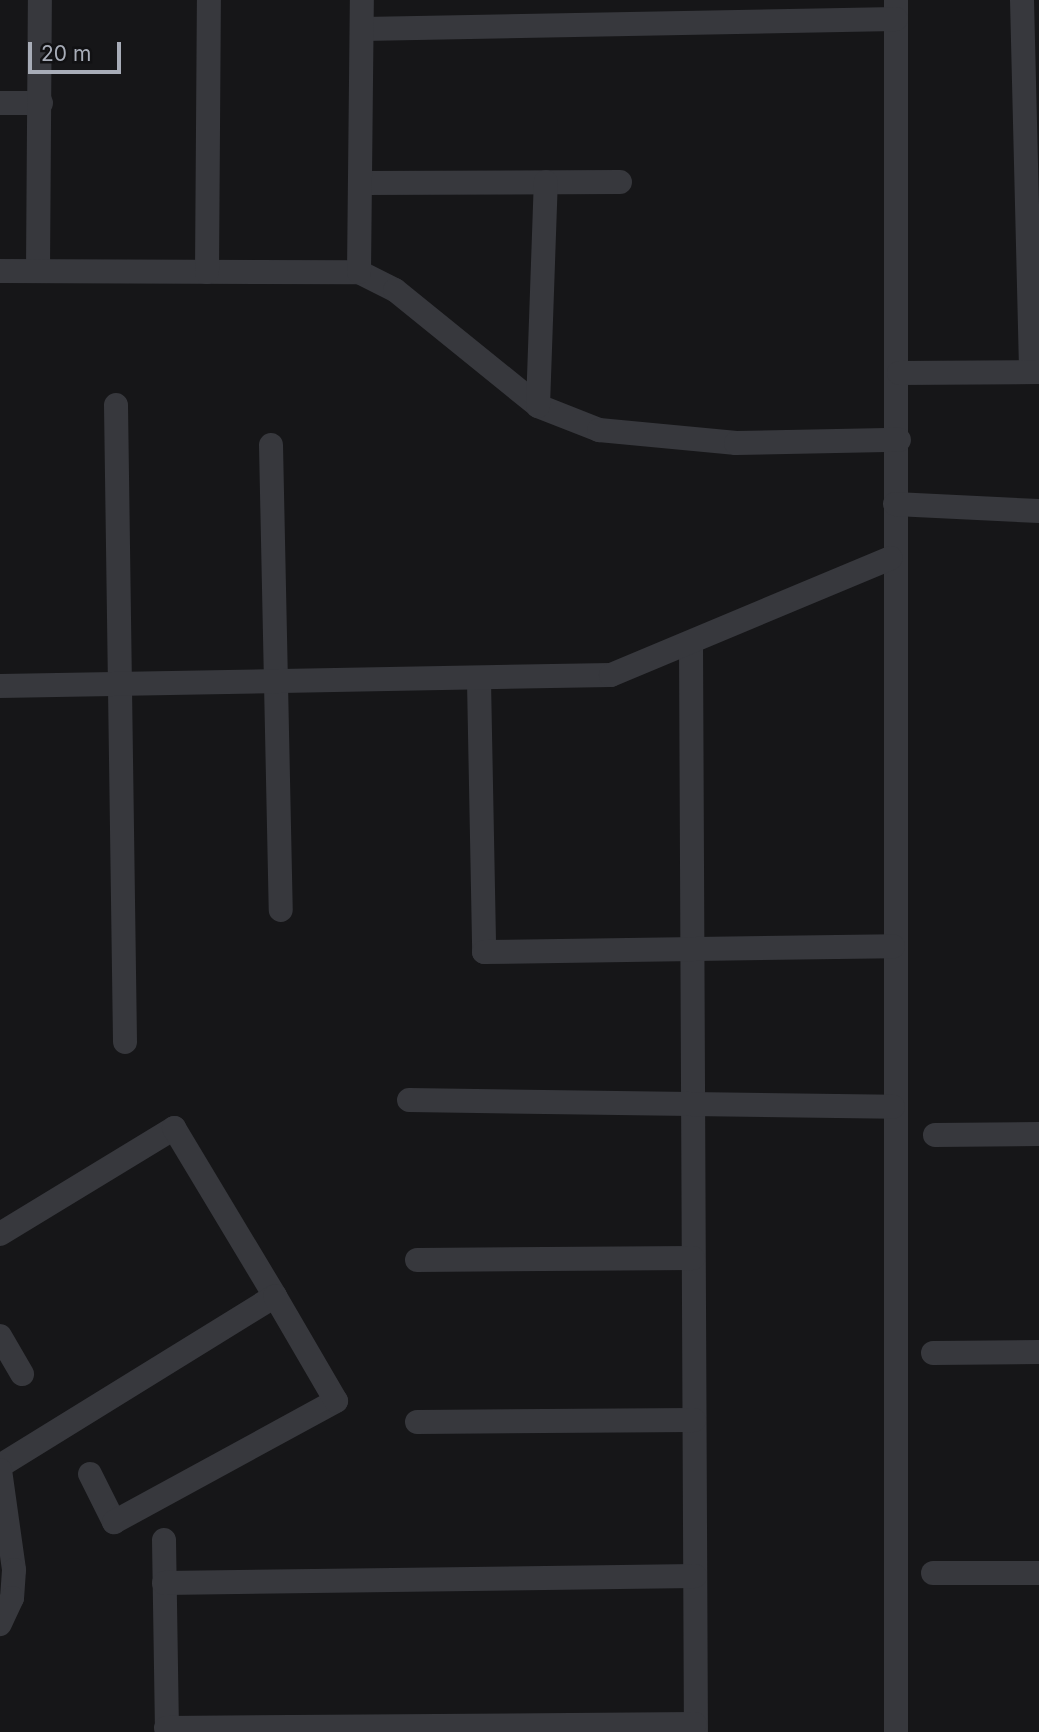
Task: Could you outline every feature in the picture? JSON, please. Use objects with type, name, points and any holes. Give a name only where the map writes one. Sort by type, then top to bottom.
[{"type":"street","points":[[38,270],[40,0]]},
{"type":"street","points":[[207,272],[209,0]]},
{"type":"street","points":[[359,272],[364,183],[362,0]]},
{"type":"street","points":[[899,373],[1035,372],[1031,34],[1023,0]]},
{"type":"street","points":[[363,29],[896,9],[900,440],[891,558],[896,1732]]},
{"type":"street","points":[[0,103],[41,103]]},
{"type":"street","points":[[538,406],[545,182]]},
{"type":"street","points":[[364,183],[620,182]]},
{"type":"street","points":[[0,271],[359,272],[395,290],[538,406],[599,430],[655,439],[900,440]]},
{"type":"street","points":[[116,405],[125,1042]]},
{"type":"street","points":[[271,445],[281,910]]},
{"type":"street","points":[[895,504],[1039,511]]},
{"type":"street","points":[[0,686],[479,681],[611,675],[691,644],[891,558]]},
{"type":"street","points":[[164,1540],[166,1730],[696,1728],[691,644]]},
{"type":"street","points":[[479,681],[484,952],[893,946]]},
{"type":"street","points":[[409,1100],[893,1107]]},
{"type":"street","points":[[0,1234],[174,1128],[336,1401],[114,1522],[90,1474]]},
{"type":"street","points":[[935,1135],[1039,1134]]},
{"type":"street","points":[[416,1259],[694,1258]]},
{"type":"street","points":[[0,1624],[12,1598],[14,1570],[0,1468],[275,1296]]},
{"type":"street","points":[[0,1336],[22,1374]]},
{"type":"street","points":[[933,1353],[1039,1352]]},
{"type":"street","points":[[416,1422],[694,1420]]},
{"type":"street","points":[[933,1573],[1039,1573]]},
{"type":"street","points":[[164,1583],[695,1576]]}]
